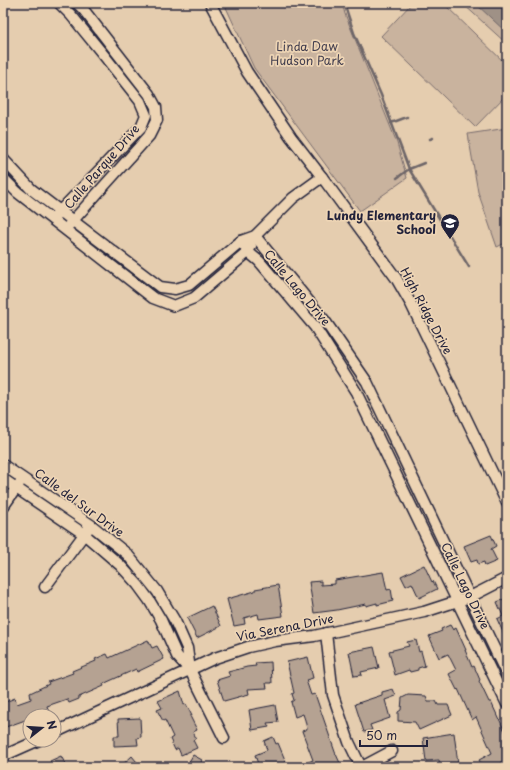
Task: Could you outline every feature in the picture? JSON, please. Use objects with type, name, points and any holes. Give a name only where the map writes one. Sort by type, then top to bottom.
[{"type":"street","name":"Calle Parque Drive","points":[[52,220],[141,127],[146,115],[140,101],[71,15],[59,3]]},
{"type":"street","points":[[77,3],[149,94],[156,107],[156,113],[146,115]]},
{"type":"street","name":"High Ridge Drive","points":[[210,3],[247,72],[291,137],[399,283],[411,304],[507,503]]},
{"type":"street","name":"Calle Parque Drive","points":[[64,230],[149,136],[157,120],[156,113]]},
{"type":"street","points":[[3,159],[31,189],[160,287],[175,289],[189,285],[241,241],[255,236]]},
{"type":"street","points":[[3,178],[17,192],[64,230],[152,298],[174,306],[194,298],[248,252],[255,236],[293,198],[322,177]]},
{"type":"street","name":"Calle Lago Drive","points":[[255,236],[325,322],[367,382],[507,675]]},
{"type":"street","name":"Calle Lago Drive","points":[[241,241],[248,252],[259,261],[315,328],[356,392],[507,704]]},
{"type":"street","points":[[125,276],[132,265]]},
{"type":"street","points":[[174,306],[175,289]]},
{"type":"street","points":[[332,354],[343,347]]},
{"type":"street","points":[[3,480],[6,467]]},
{"type":"street","name":"Calle del Sur Drive","points":[[6,467],[91,525],[127,554],[157,591],[175,621],[187,648],[190,670]]},
{"type":"street","points":[[399,480],[411,474]]},
{"type":"street","points":[[3,507],[22,478]]},
{"type":"street","name":"Calle del Sur Drive","points":[[3,480],[84,534],[116,561],[138,584],[150,600],[161,620],[177,656],[190,670],[224,738]]},
{"type":"street","points":[[45,587],[91,525]]},
{"type":"street","name":"Via Serena Drive","points":[[62,729],[215,658],[248,646],[326,633],[424,612],[470,597],[507,578]]},
{"type":"street","points":[[326,633],[333,695],[349,742],[362,767],[392,751]]},
{"type":"street","points":[[3,756],[22,748]]},
{"type":"green space","name":"Linda Daw Hudson Park","points":[[224,3],[342,3],[345,14],[397,143],[407,178],[360,211],[254,68]]},
{"type":"green space","points":[[412,3],[443,3],[507,65],[507,94],[475,127],[381,36]]},
{"type":"green space","points":[[462,3],[507,3],[507,44]]},
{"type":"green space","points":[[507,128],[507,242],[497,247],[478,192],[468,134]]},
{"type":"shaded area","points":[[475,3],[507,3],[507,33]]},
{"type":"building","points":[[491,535],[496,546],[491,549],[497,561],[485,566],[484,562],[478,564],[477,560],[471,562],[464,546]]},
{"type":"building","points":[[424,565],[437,589],[419,598],[412,583],[406,586],[401,576]]},
{"type":"building","points":[[383,572],[387,590],[391,589],[393,601],[377,605],[377,603],[366,606],[366,604],[314,613],[309,582],[321,581],[321,585],[335,584],[335,580]]},
{"type":"building","points":[[278,585],[283,616],[259,619],[258,614],[244,618],[245,624],[234,626],[227,599],[255,591],[255,589]]},
{"type":"building","points":[[507,598],[507,641],[497,619],[503,616],[497,602]]},
{"type":"building","points":[[212,606],[221,626],[197,638],[187,618]]},
{"type":"building","points":[[450,625],[453,630],[456,628],[472,667],[474,666],[480,680],[479,681],[507,736],[507,767],[492,767],[491,764],[483,767],[479,760],[492,753],[476,717],[472,720],[458,689],[457,690],[449,674],[456,670],[448,654],[439,658],[429,636],[442,631],[441,629]]},
{"type":"building","points":[[148,640],[152,648],[157,646],[164,659],[137,672],[136,669],[103,684],[104,686],[69,703],[67,699],[47,706],[48,708],[22,708],[22,721],[3,728],[3,703],[15,698],[17,704],[31,699],[30,693],[49,684],[48,682],[73,673],[72,671],[96,661],[95,659],[107,654],[109,658]]},
{"type":"building","points":[[416,640],[425,666],[418,668],[418,670],[410,672],[409,670],[395,675],[389,651],[409,646],[407,642]]},
{"type":"building","points":[[374,647],[379,668],[361,672],[362,675],[354,676],[349,652]]},
{"type":"building","points":[[308,657],[313,678],[306,680],[311,695],[315,694],[340,763],[332,767],[297,767],[313,760],[302,731],[307,729],[303,714],[295,717],[291,702],[294,700],[292,694],[294,693],[287,662]]},
{"type":"building","points":[[271,662],[272,683],[266,683],[267,688],[248,689],[249,694],[224,701],[217,680],[230,676],[228,672],[256,666],[255,663]]},
{"type":"building","points":[[393,689],[396,696],[385,700],[390,718],[370,725],[372,730],[364,732],[355,704],[382,695],[382,692]]},
{"type":"building","points":[[180,691],[184,705],[186,704],[197,730],[193,732],[196,738],[193,740],[197,748],[181,755],[178,748],[175,750],[170,739],[173,737],[165,720],[163,721],[157,710],[162,708],[158,701]]},
{"type":"building","points":[[408,695],[426,696],[428,701],[436,701],[438,705],[448,705],[452,715],[419,730],[415,722],[398,721],[398,712],[401,710],[402,698]]},
{"type":"building","points":[[275,705],[278,722],[267,723],[269,727],[252,730],[249,710]]},
{"type":"building","points":[[140,718],[141,737],[137,738],[138,745],[114,746],[114,736],[119,736],[118,719]]},
{"type":"building","points":[[454,733],[458,764],[440,766],[439,760],[426,761],[423,738]]},
{"type":"building","points":[[273,737],[276,744],[278,743],[288,767],[259,767],[255,755],[267,750],[264,741]]},
{"type":"building","points":[[193,755],[202,760],[199,767],[186,767]]},
{"type":"building","points":[[61,756],[67,767],[54,767],[50,761]]},
{"type":"building","points":[[132,756],[141,767],[120,767]]},
{"type":"waterway","points":[[344,3],[354,33],[381,95],[409,169],[469,267]]},
{"type":"waterway","points":[[391,123],[407,117]]},
{"type":"waterway","points":[[397,178],[409,169],[424,163]]},
{"type":"place","name":"Lundy Elementary School","points":[[450,240]]}]
